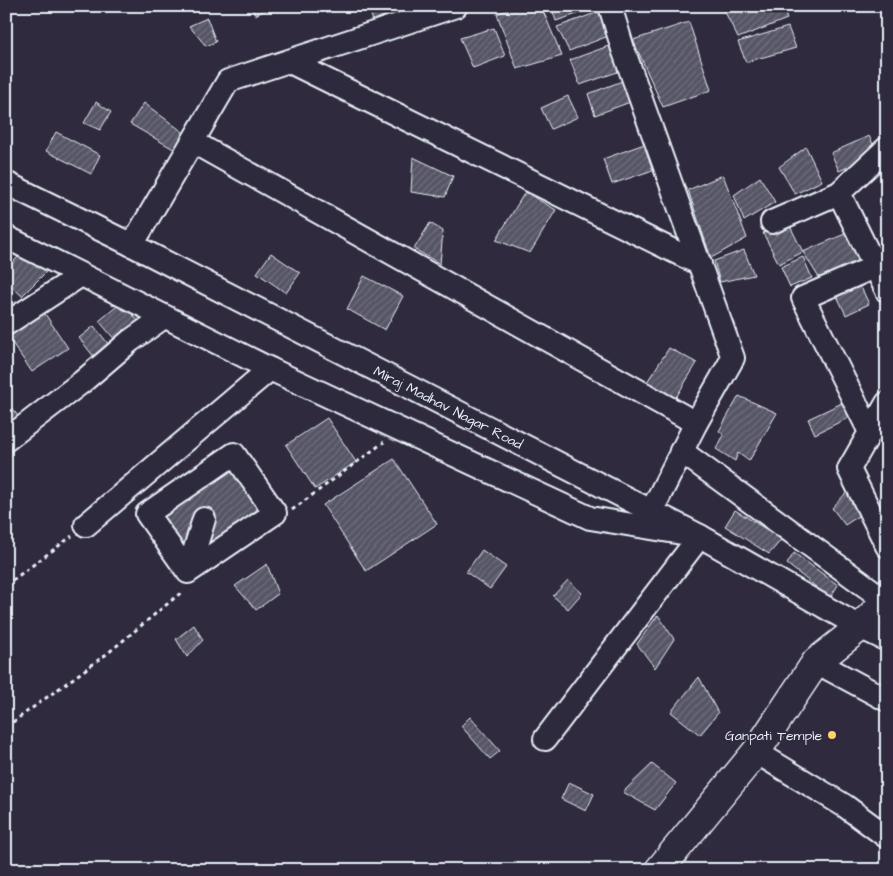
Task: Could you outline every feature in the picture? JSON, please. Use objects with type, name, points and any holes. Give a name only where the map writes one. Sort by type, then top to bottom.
[{"type":"main road","points":[[659,870],[756,752],[816,662],[860,627],[886,601]]},
{"type":"street","points":[[132,245],[228,81],[456,6]]},
{"type":"street","points":[[610,6],[623,49],[733,358],[681,451],[651,512]]},
{"type":"street","points":[[290,62],[700,264]]},
{"type":"street","points":[[192,142],[696,423]]},
{"type":"street","points":[[772,222],[839,194],[887,148]]},
{"type":"street","name":"Miraj Madhav Nagar Road","points":[[6,183],[132,245],[700,536],[860,627],[887,640]]},
{"type":"street","points":[[839,194],[887,291]]},
{"type":"street","points":[[6,237],[270,369],[590,518],[700,536],[545,739]]},
{"type":"street","points":[[870,432],[803,298],[874,267]]},
{"type":"street","points":[[6,324],[81,275]]},
{"type":"street","points":[[6,440],[82,382],[130,341],[164,317]]},
{"type":"street","points":[[86,525],[270,369]]},
{"type":"street","points":[[887,403],[849,469],[887,546]]},
{"type":"street","points":[[681,451],[886,601]]},
{"type":"street","points":[[234,454],[275,512],[188,572],[147,514],[234,454]]},
{"type":"street","points":[[188,572],[204,519]]},
{"type":"street","points":[[816,662],[887,700]]},
{"type":"street","points":[[756,752],[845,806],[887,837]]},
{"type":"path","points":[[6,585],[86,525]]},
{"type":"path","points":[[6,727],[108,653]]},
{"type":"building","points":[[251,6],[275,6],[255,15]]},
{"type":"building","points":[[368,6],[399,6],[400,8],[373,21]]},
{"type":"building","points":[[516,6],[541,6],[562,56],[517,69],[497,14]]},
{"type":"building","points":[[551,6],[598,6],[598,7],[556,21]]},
{"type":"building","points":[[722,6],[782,6],[787,19],[738,38]]},
{"type":"building","points":[[601,11],[611,35],[569,51],[557,27]]},
{"type":"building","points":[[207,18],[216,42],[206,46],[189,26]]},
{"type":"building","points":[[689,22],[711,90],[663,107],[633,40]]},
{"type":"building","points":[[788,27],[796,48],[746,62],[738,42]]},
{"type":"building","points":[[494,28],[505,56],[473,68],[460,38]]},
{"type":"building","points":[[614,44],[623,70],[580,85],[570,60]]},
{"type":"building","points":[[625,80],[633,101],[595,115],[588,94]]},
{"type":"building","points":[[568,96],[578,117],[551,129],[541,108]]},
{"type":"building","points":[[96,102],[111,112],[100,130],[84,123]]},
{"type":"building","points":[[144,103],[187,135],[177,151],[130,124]]},
{"type":"building","points":[[56,132],[100,155],[91,174],[46,151]]},
{"type":"building","points":[[869,136],[878,154],[839,171],[831,153]]},
{"type":"building","points":[[647,143],[656,169],[612,184],[603,159]]},
{"type":"building","points":[[806,147],[822,181],[795,194],[779,167]]},
{"type":"building","points":[[413,157],[453,176],[445,197],[411,192]]},
{"type":"building","points":[[723,175],[747,238],[711,258],[688,190]]},
{"type":"building","points":[[760,177],[775,202],[744,221],[734,195]]},
{"type":"building","points":[[525,192],[556,210],[530,253],[496,240]]},
{"type":"building","points":[[787,220],[803,252],[779,264],[763,233]]},
{"type":"building","points":[[430,223],[443,231],[440,264],[414,249]]},
{"type":"building","points":[[847,233],[861,265],[821,281],[803,252]]},
{"type":"building","points":[[25,250],[47,271],[22,296],[6,281],[6,269]]},
{"type":"building","points":[[744,250],[754,275],[720,282],[714,261]]},
{"type":"building","points":[[271,253],[300,273],[286,293],[257,273]]},
{"type":"building","points":[[803,257],[812,278],[790,287],[781,267]]},
{"type":"building","points":[[364,276],[403,296],[385,330],[347,309]]},
{"type":"building","points":[[6,284],[12,290],[6,295]]},
{"type":"building","points":[[860,285],[869,304],[846,315],[837,296]]},
{"type":"building","points":[[37,302],[68,348],[32,372],[6,334]]},
{"type":"building","points":[[122,302],[145,329],[122,348],[99,321]]},
{"type":"building","points":[[94,326],[110,346],[95,358],[79,338]]},
{"type":"building","points":[[669,348],[697,363],[675,399],[645,385]]},
{"type":"building","points":[[739,396],[777,413],[749,461],[738,453],[735,461],[716,449],[724,435],[719,431]]},
{"type":"building","points":[[6,400],[23,423],[6,434]]},
{"type":"building","points":[[842,403],[850,417],[815,434],[808,419]]},
{"type":"building","points":[[327,418],[356,462],[315,489],[286,445]]},
{"type":"building","points":[[234,454],[275,513],[188,572],[147,514]]},
{"type":"building","points":[[394,459],[437,524],[366,571],[323,505]]},
{"type":"building","points":[[848,491],[866,511],[845,525],[832,508]]},
{"type":"building","points":[[735,510],[782,539],[769,554],[725,526]]},
{"type":"building","points":[[482,550],[506,567],[490,589],[466,572]]},
{"type":"building","points":[[794,553],[838,585],[830,598],[787,564]]},
{"type":"building","points":[[267,564],[278,594],[256,610],[235,586]]},
{"type":"building","points":[[568,580],[582,593],[568,609],[553,596]]},
{"type":"building","points":[[658,615],[674,639],[655,668],[637,644]]},
{"type":"building","points":[[194,625],[203,640],[187,657],[176,639]]},
{"type":"building","points":[[699,677],[718,713],[700,735],[671,712]]},
{"type":"building","points":[[470,717],[500,751],[490,759],[461,726]]},
{"type":"building","points":[[652,764],[676,783],[655,810],[623,792]]},
{"type":"building","points":[[569,782],[594,794],[586,811],[561,799]]},
{"type":"place","name":"Ganpati Temple","points":[[832,735]]}]
